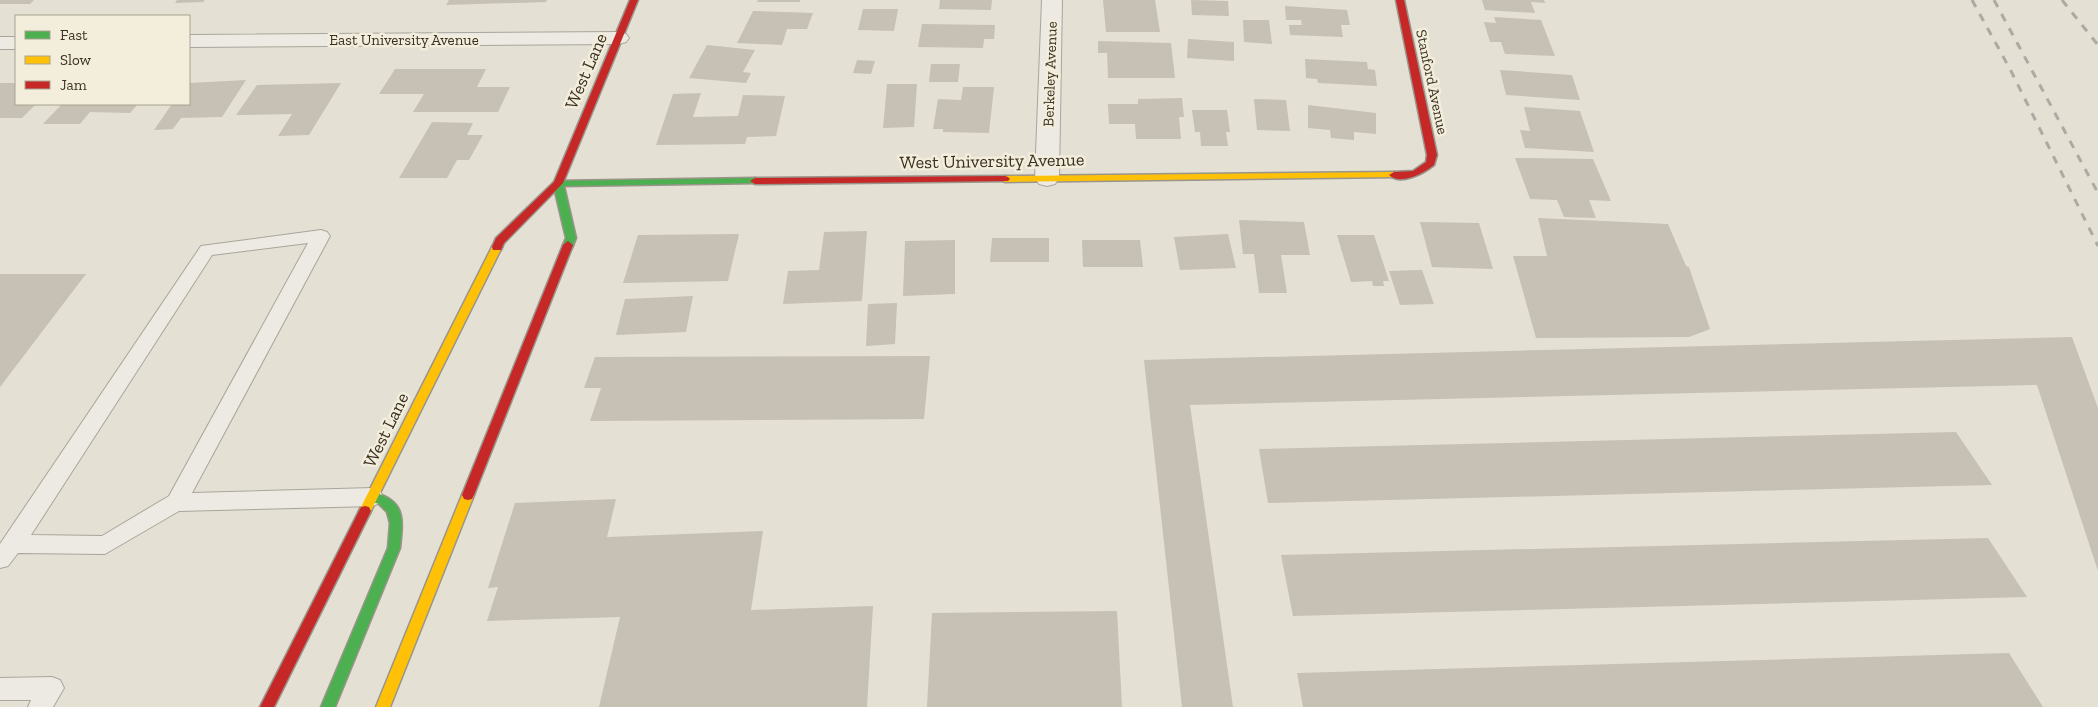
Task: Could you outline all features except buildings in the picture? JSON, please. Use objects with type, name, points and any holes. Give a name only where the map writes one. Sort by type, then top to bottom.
[{"type":"main road","name":"West Lane","points":[[267,707],[500,241],[558,183],[634,0]]},
{"type":"main road","name":"Stanford Avenue","points":[[1400,0],[1432,155],[1431,163],[1425,169]]},
{"type":"main road","name":"West University Avenue","points":[[558,183],[1378,176],[1415,174],[1425,169]]},
{"type":"main road","points":[[383,707],[571,238],[558,183]]},
{"type":"main road","points":[[328,707],[394,548],[396,525],[394,510],[387,500],[372,497]]},
{"type":"street","name":"Berkeley Avenue","points":[[1047,178],[1052,0]]},
{"type":"street","name":"East University Avenue","points":[[190,41],[619,38]]},
{"type":"street","points":[[0,43],[15,43]]},
{"type":"lane","points":[[6,552],[207,250],[321,236],[176,502]]},
{"type":"lane","points":[[6,552],[105,545],[176,502],[372,497]]},
{"type":"lane","points":[[0,689],[52,688],[40,707]]},
{"type":"railway","points":[[1972,0],[2011,71],[2098,246]]},
{"type":"railway","points":[[1994,0],[2098,193]]},
{"type":"railway","points":[[2062,0],[2098,45]]},
{"type":"traffic: fast","points":[[558,183],[755,181]]},
{"type":"traffic: fast","points":[[558,183],[571,238],[568,245]]},
{"type":"traffic: fast","points":[[328,707],[394,548],[396,523],[393,509],[389,504],[373,497]]},
{"type":"traffic: slow","points":[[1005,179],[1394,175]]},
{"type":"traffic: slow","points":[[365,511],[497,247]]},
{"type":"traffic: slow","points":[[383,707],[468,495]]},
{"type":"traffic: jam","points":[[497,247],[500,241],[558,183],[634,0]]},
{"type":"traffic: jam","points":[[1394,175],[1415,174],[1431,163],[1432,155],[1400,0]]},
{"type":"traffic: jam","points":[[755,181],[1005,179]]},
{"type":"traffic: jam","points":[[468,495],[568,245]]},
{"type":"traffic: jam","points":[[267,707],[365,511]]}]
